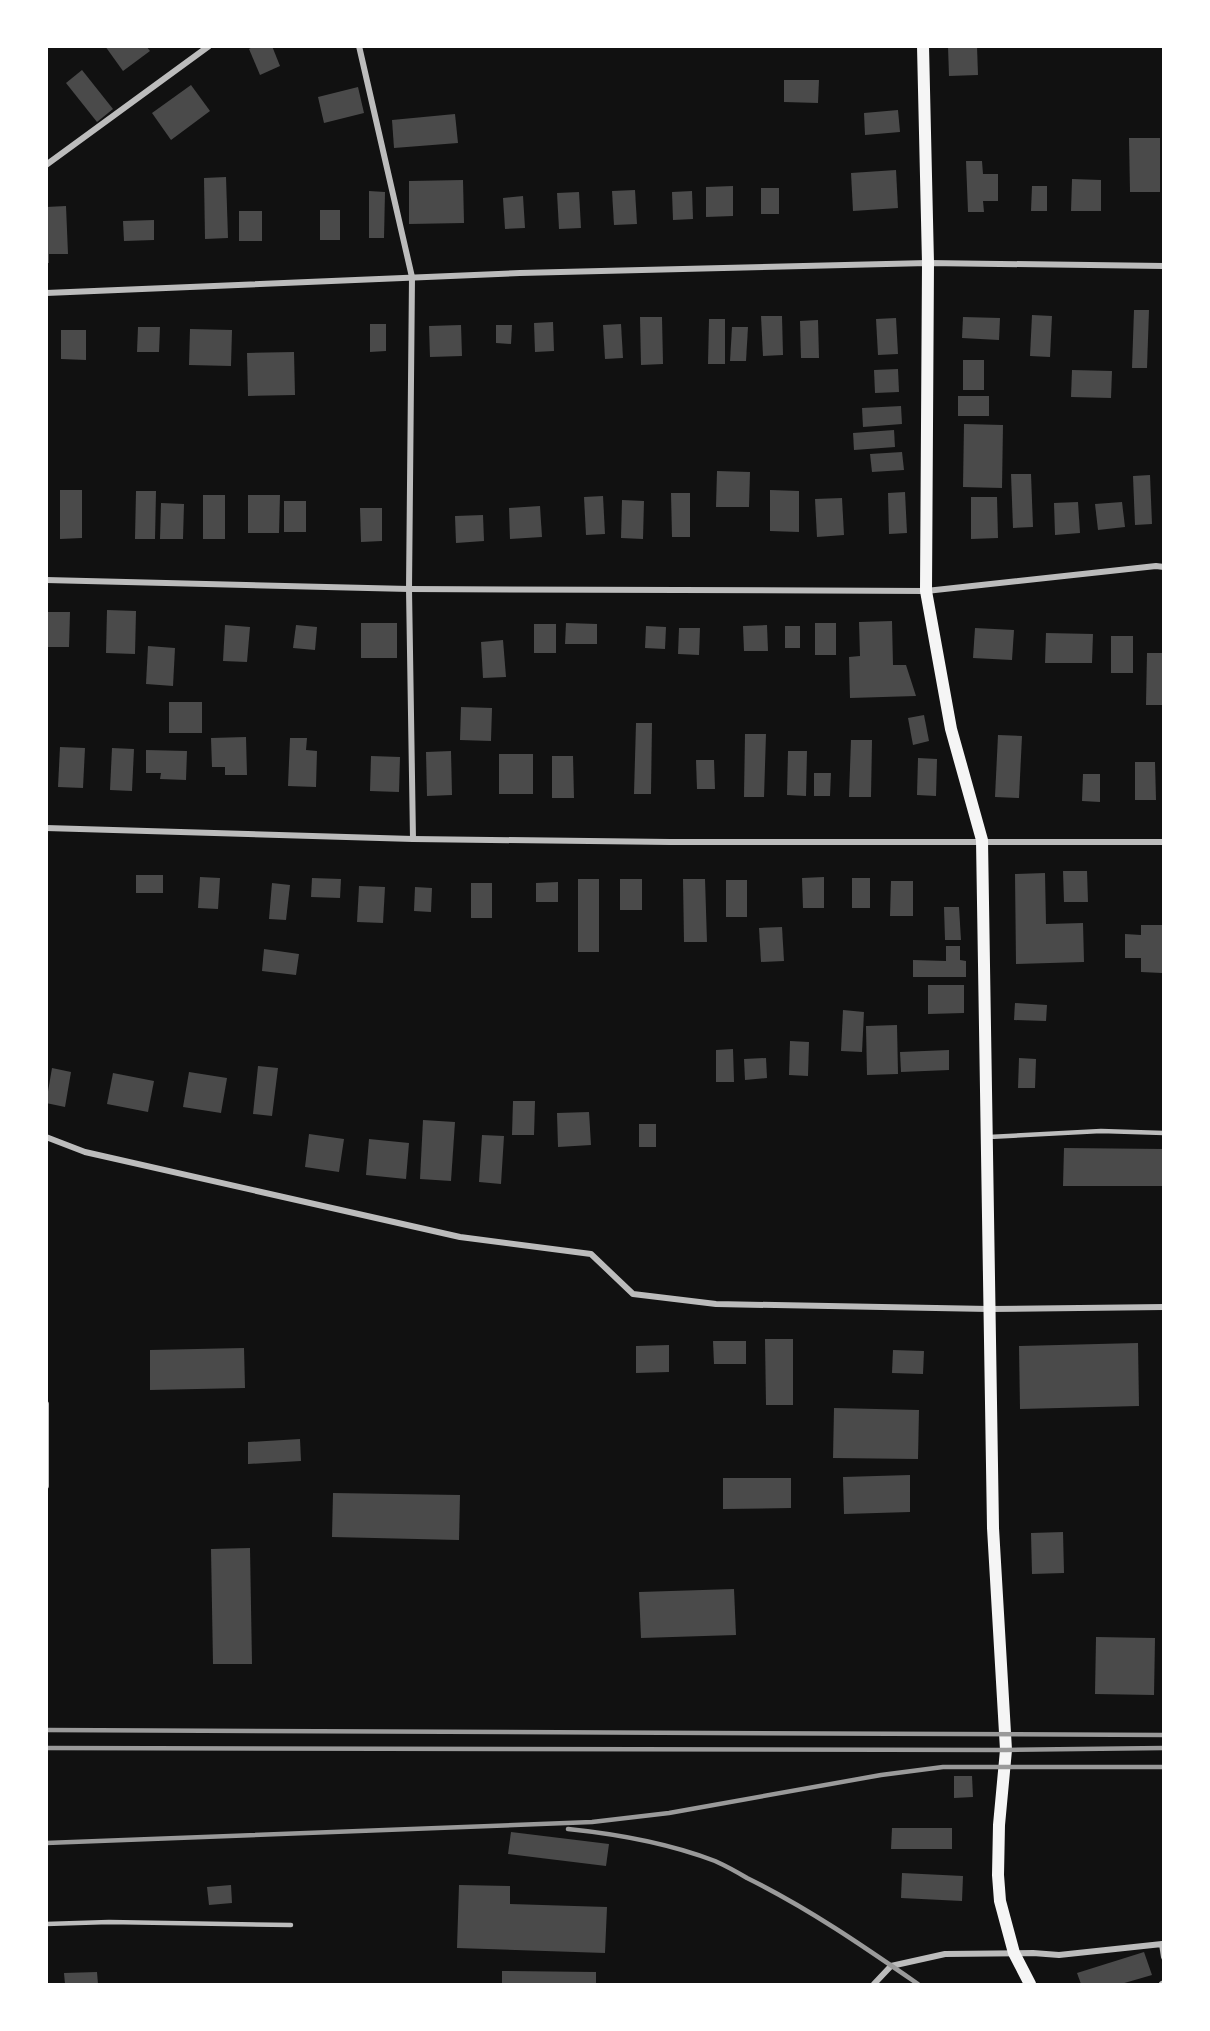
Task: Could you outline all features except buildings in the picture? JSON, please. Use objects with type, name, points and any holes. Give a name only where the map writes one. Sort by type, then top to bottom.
[{"type":"main road","points":[[923,46],[928,263],[926,591],[951,729],[982,840],[993,1528],[1006,1734],[999,1825],[998,1875],[1000,1901],[1014,1953],[1030,1984]]},
{"type":"street","points":[[46,165],[209,46]]},
{"type":"street","points":[[359,46],[412,277],[409,589],[413,838]]},
{"type":"street","points":[[46,293],[520,273],[928,263],[1164,266]]},
{"type":"street","points":[[46,580],[409,589],[926,591],[1164,567]]},
{"type":"street","points":[[46,828],[670,842],[982,840],[1164,842]]},
{"type":"street","points":[[46,1137],[85,1152],[460,1237],[591,1254],[633,1294],[716,1304],[989,1310],[1164,1307]]},
{"type":"street","points":[[46,1404],[46,1486]]},
{"type":"street","points":[[874,1984],[891,1966],[945,1954],[1059,1955],[1162,1944],[1164,1957]]},
{"type":"lane","points":[[987,1137],[1101,1131],[1164,1133]]},
{"type":"lane","points":[[46,1924],[109,1922],[291,1925]]},
{"type":"railway","points":[[46,1730],[1164,1735]]},
{"type":"railway","points":[[46,1748],[1006,1750],[1164,1748]]},
{"type":"railway","points":[[46,1843],[592,1822],[669,1813],[881,1775],[943,1767],[1164,1767]]},
{"type":"railway","points":[[568,1829],[642,1840],[715,1861],[813,1915],[918,1984]]}]
